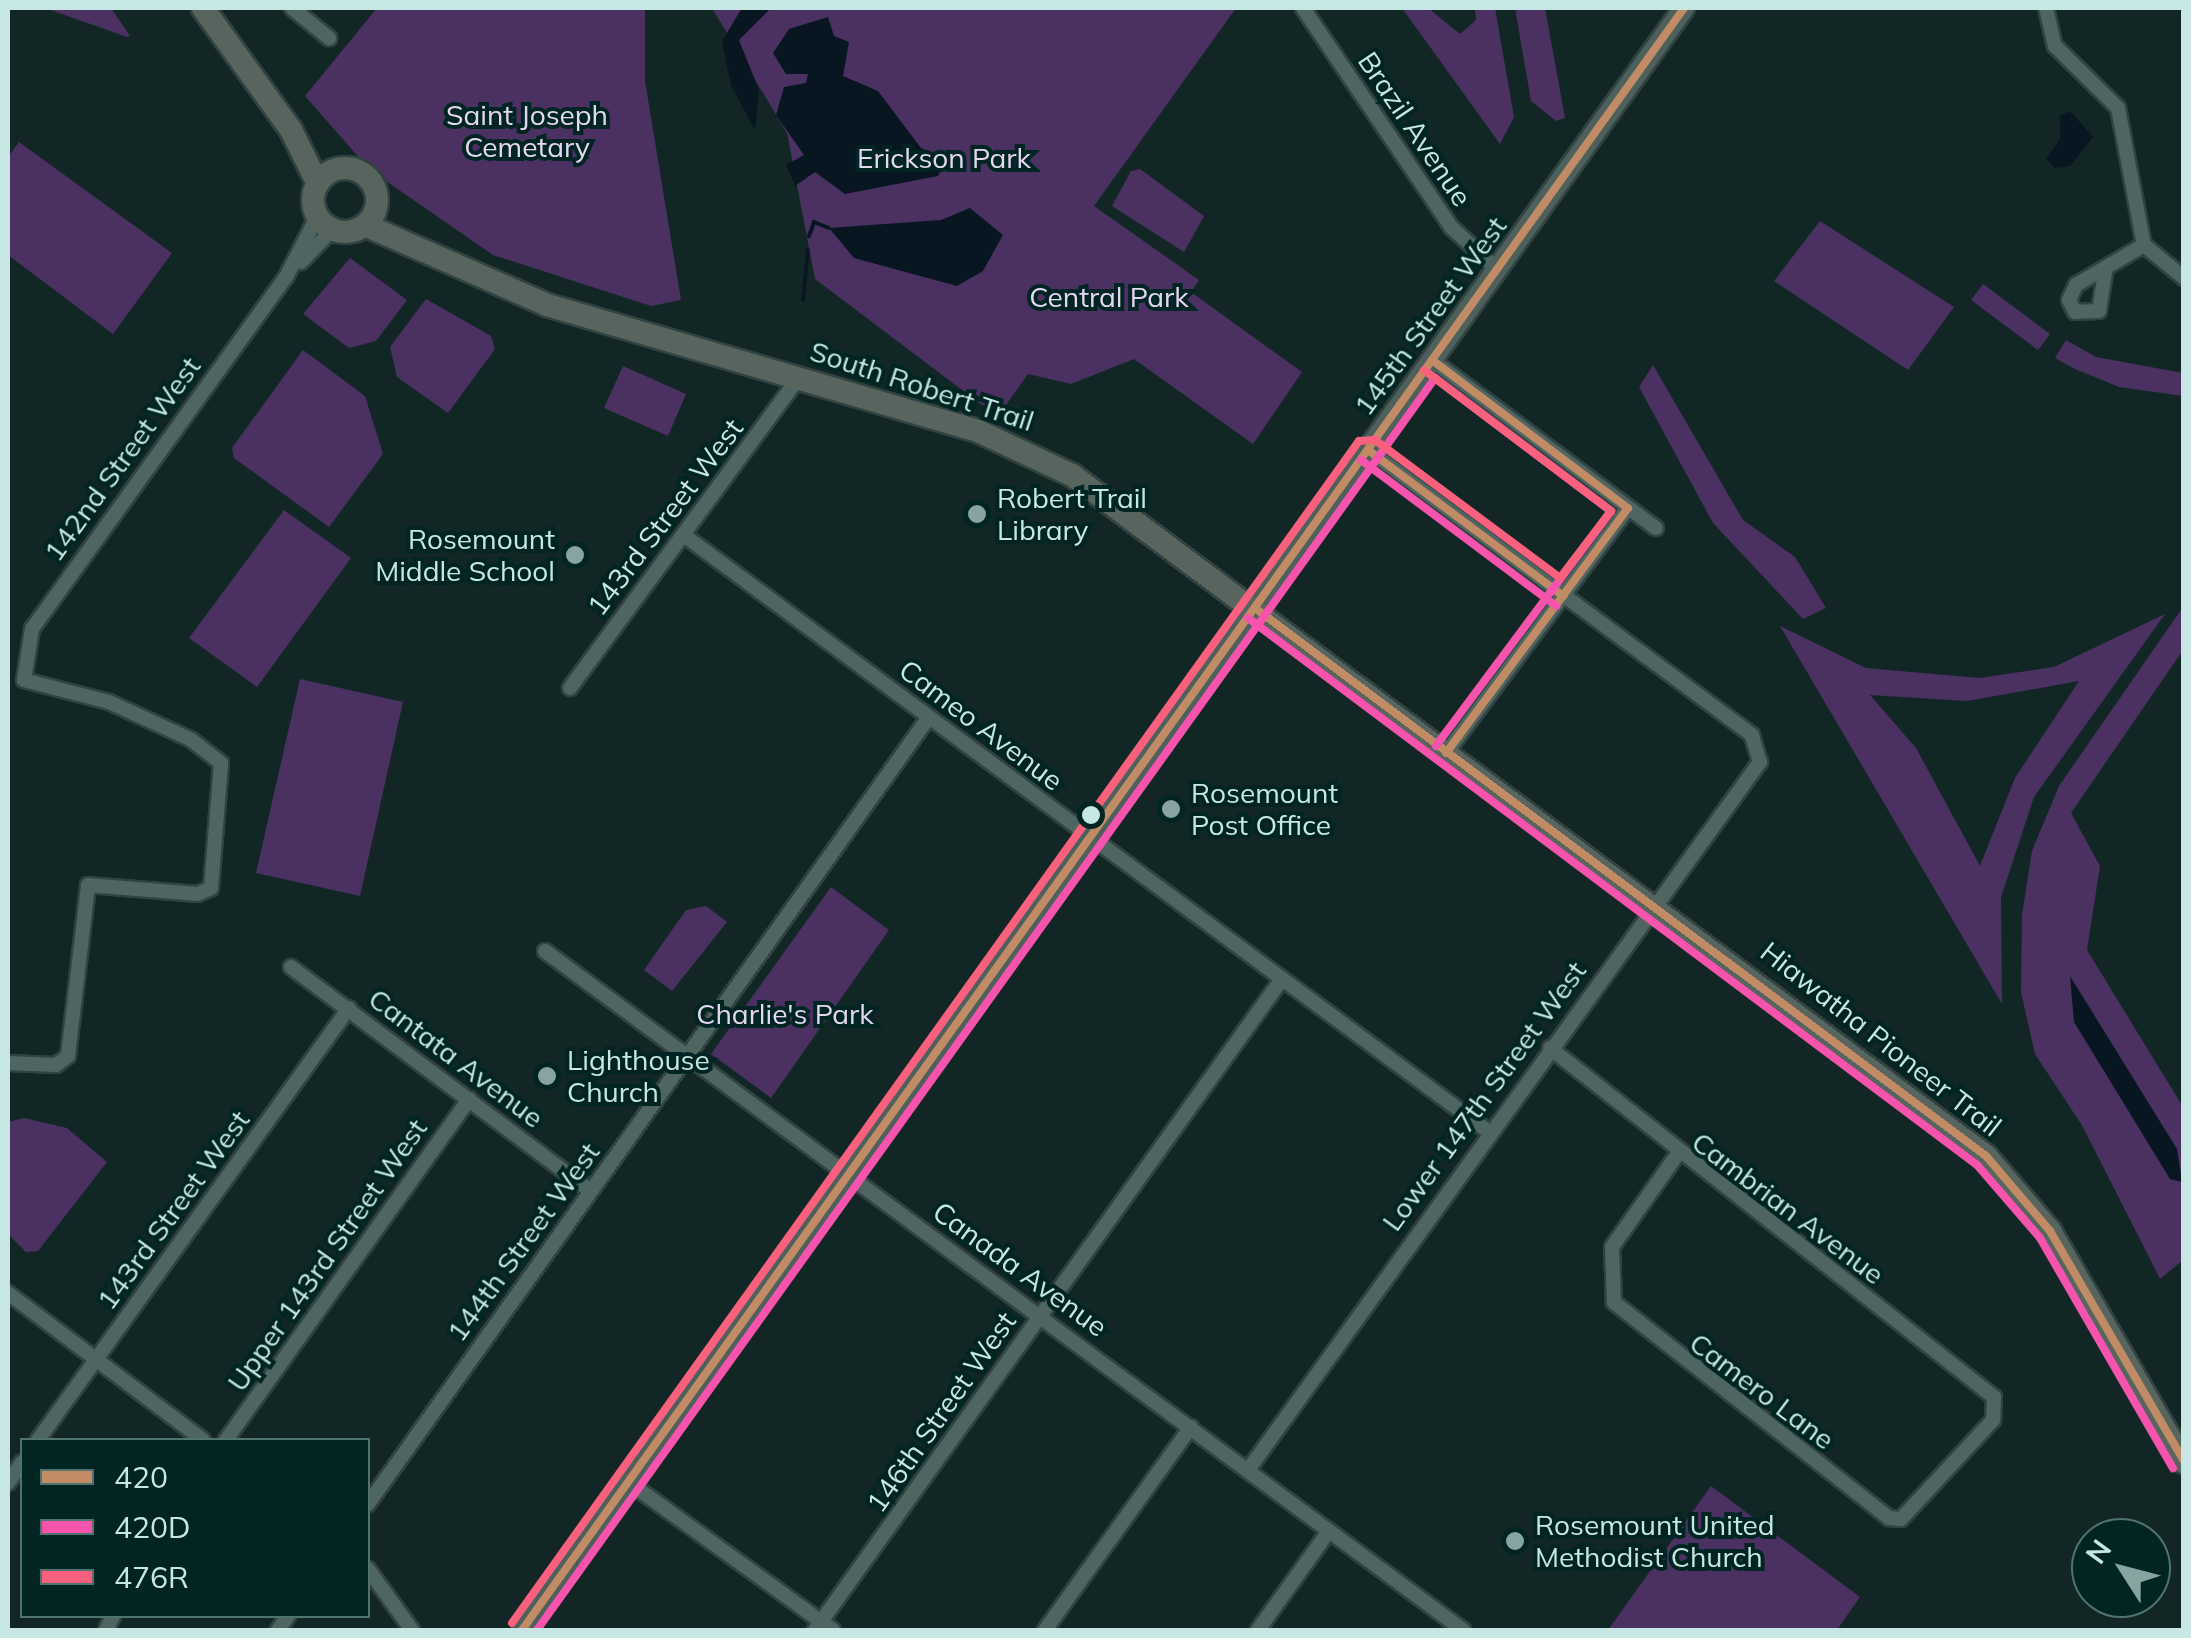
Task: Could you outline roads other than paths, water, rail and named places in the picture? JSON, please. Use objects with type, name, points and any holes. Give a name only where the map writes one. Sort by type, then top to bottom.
[{"type":"main road","points":[[203,8],[291,130],[318,184],[325,223],[371,215]]},
{"type":"main road","points":[[291,130],[338,168],[318,184]]},
{"type":"main road","name":"South Robert Trail","points":[[338,168],[366,176],[371,215],[424,248],[548,304],[800,376],[1031,452],[1255,608],[1446,753]]},
{"type":"main road","name":"Hiawatha Pioneer Trail","points":[[1446,753],[1654,904],[1986,1156],[2050,1232],[2184,1462]]},
{"type":"street","points":[[292,8],[329,38]]},
{"type":"street","name":"Brazil Avenue","points":[[1302,8],[1450,227],[1497,270]]},
{"type":"street","name":"145th Street West","points":[[522,1630],[1684,8]]},
{"type":"street","points":[[2046,8],[2056,46],[2118,108],[2144,244],[2184,278]]},
{"type":"street","name":"142nd Street West","points":[[8,1063],[56,1065],[68,1056],[88,885],[198,894],[212,888],[224,777],[211,751],[192,740],[109,702],[24,680],[32,629],[325,223]]},
{"type":"street","points":[[2105,273],[2144,244]]},
{"type":"street","points":[[1432,360],[1656,528]]},
{"type":"street","name":"143rd Street West","points":[[570,688],[686,536],[800,376]]},
{"type":"street","points":[[1368,450],[1563,596]]},
{"type":"street","points":[[1446,753],[1628,508]]},
{"type":"street","name":"Cameo Avenue","points":[[686,536],[1489,1132]]},
{"type":"street","name":"Lower 147th Street West","points":[[1248,1470],[1761,753],[1752,735],[1563,596]]},
{"type":"street","name":"144th Street West","points":[[370,1501],[929,717]]},
{"type":"street","name":"Canada Avenue","points":[[545,951],[1041,1314],[1462,1630]]},
{"type":"street","name":"Cantata Avenue","points":[[290,967],[590,1191]]},
{"type":"street","name":"146th Street West","points":[[823,1628],[1041,1314],[1282,979]]},
{"type":"street","name":"143rd Street West","points":[[39,1438],[348,1008]]},
{"type":"street","name":"Cambrian Avenue","points":[[1550,1048],[1677,1155],[1997,1404]]},
{"type":"street","name":"Upper 143rd Street West","points":[[227,1438],[469,1099]]},
{"type":"street","name":"Camero Lane","points":[[1677,1155],[1612,1247],[1608,1282],[1626,1319],[1893,1520],[1906,1516],[1993,1420],[1997,1404]]},
{"type":"street","points":[[8,1293],[200,1438]]},
{"type":"street","points":[[1045,1630],[1190,1426]]},
{"type":"street","points":[[628,1482],[823,1628]]},
{"type":"street","points":[[1258,1630],[1329,1530]]},
{"type":"street","points":[[370,1573],[412,1630]]},
{"type":"water","points":[[742,8],[771,8],[739,40],[759,90],[755,130],[731,86],[722,41]]},
{"type":"water","points":[[828,17],[834,36],[849,42],[843,76],[878,91],[921,148],[946,159],[938,176],[845,194],[815,172],[795,186],[786,165],[804,155],[776,115],[784,87],[806,83],[808,74],[786,74],[773,53],[789,29]]},
{"type":"water","points":[[2070,111],[2093,137],[2070,166],[2055,168],[2046,159],[2060,139],[2060,116]]},
{"type":"water","points":[[970,208],[1003,235],[983,271],[957,286],[854,258],[829,228],[941,220]]},
{"type":"water","points":[[2070,976],[2177,1149],[2182,1182],[2170,1179],[2074,1022]]},
{"type":"waterway","points":[[809,236],[814,222],[829,228]]},
{"type":"waterway","points":[[803,300],[808,250]]},
{"type":"place","name":"Robert Trail Library","points":[[977,514]]},
{"type":"place","name":"Rosemount Middle School","points":[[575,555]]},
{"type":"place","name":"Rosemount Post Office","points":[[1171,809]]},
{"type":"place","name":"Lighthouse Church","points":[[547,1076]]},
{"type":"place","name":"Rosemount United Methodist Church","points":[[1515,1541]]},
{"type":"park label","name":"Saint Joseph Cemetary","points":[[527,131]]},
{"type":"park label","name":"Erickson Park","points":[[944,158]]},
{"type":"park label","name":"Central Park","points":[[1109,297]]},
{"type":"park label","name":"Charlie's Park","points":[[785,1014]]}]
